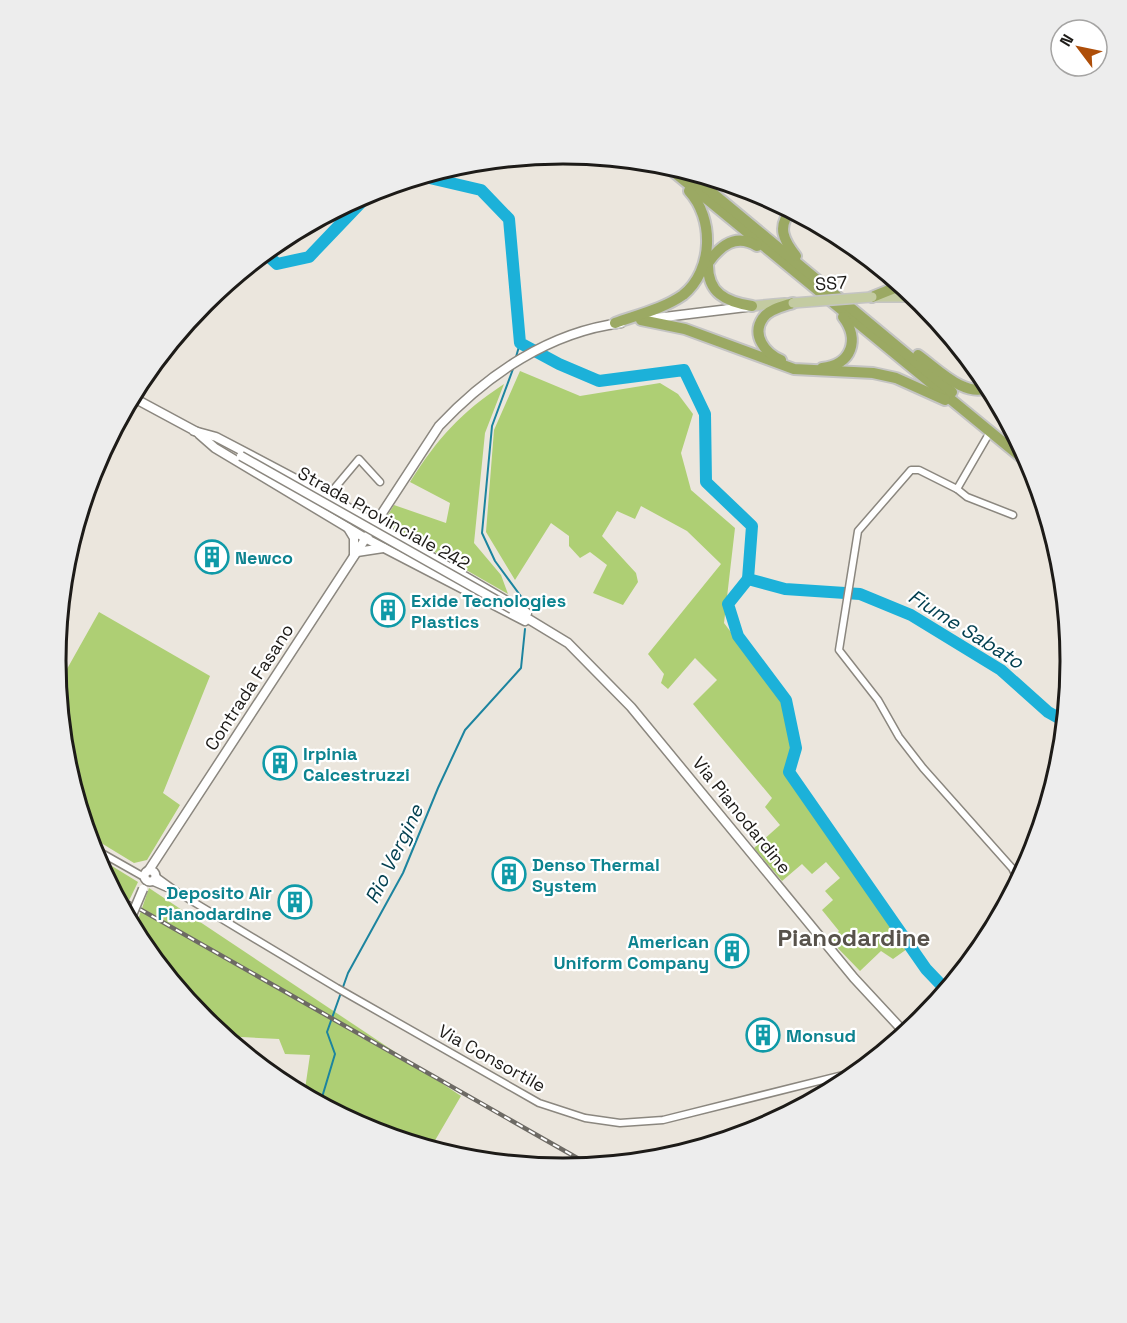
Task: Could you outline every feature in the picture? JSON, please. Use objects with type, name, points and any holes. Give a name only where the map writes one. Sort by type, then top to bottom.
[{"type":"highway","points":[[615,323],[667,305],[685,293],[703,264],[707,249],[703,213],[690,192],[676,177]]},
{"type":"highway","name":"SS7","points":[[681,179],[791,268],[822,288],[843,316],[854,337],[852,348],[843,360],[816,368],[784,362],[767,352],[759,336],[763,318],[793,303]]},
{"type":"highway","points":[[701,184],[1015,452]]},
{"type":"highway","points":[[784,215],[782,230],[785,243],[822,288],[841,297],[964,388],[980,390]]},
{"type":"highway","points":[[784,221],[787,217]]},
{"type":"highway","points":[[752,306],[730,302],[714,290],[709,282],[708,263],[716,251],[722,246],[741,240],[752,243],[791,268]]},
{"type":"highway","points":[[872,297],[893,288]]},
{"type":"highway","points":[[841,297],[1008,438]]},
{"type":"highway","points":[[641,320],[685,328],[794,369],[873,373],[896,378],[945,400],[972,417]]},
{"type":"main road","name":"SS7","points":[[752,306],[902,297]]},
{"type":"street","name":"Contrada Fasano","points":[[148,877],[375,522],[439,426],[454,410],[514,361],[564,338],[615,323],[752,306]]},
{"type":"street","points":[[140,401],[194,431],[215,448],[365,538],[513,617],[543,627]]},
{"type":"street","points":[[194,431],[224,441],[362,514],[512,602],[543,627]]},
{"type":"street","name":"Strada Provinciale 242","points":[[194,431],[543,627]]},
{"type":"street","points":[[957,489],[990,432]]},
{"type":"street","points":[[328,496],[359,459],[380,482]]},
{"type":"street","points":[[1012,515],[967,497],[957,489],[919,470],[911,470],[858,531],[839,644],[841,655],[878,700],[905,745],[1014,872]]},
{"type":"street","points":[[362,514],[385,508],[388,530]]},
{"type":"street","points":[[348,527],[354,538],[356,555],[374,547],[387,548]]},
{"type":"street","name":"Via Pianodardine","points":[[543,627],[568,643],[631,707],[854,978],[900,1028]]},
{"type":"street","name":"Via Consortile","points":[[105,854],[177,892],[336,987],[352,994],[539,1103],[585,1118],[620,1123],[663,1120],[838,1076]]},
{"type":"street","points":[[134,912],[148,877]]},
{"type":"green space","points":[[520,371],[580,396],[660,383],[678,394],[693,414],[681,453],[691,490],[735,528],[724,623],[783,701],[792,743],[786,772],[907,949],[893,959],[881,951],[860,971],[830,940],[839,931],[822,910],[833,900],[825,891],[840,878],[826,862],[812,874],[802,864],[782,881],[754,848],[780,825],[765,807],[772,798],[693,704],[717,680],[695,658],[668,689],[661,683],[664,674],[648,654],[721,564],[687,531],[641,506],[635,519],[617,511],[602,536],[636,573],[638,582],[623,605],[593,593],[607,565],[590,552],[580,558],[569,546],[569,536],[551,523],[515,580],[486,532],[494,430]]},
{"type":"green space","points":[[504,384],[485,433],[474,543],[501,575],[508,594],[393,528],[388,515],[394,505],[446,523],[450,503],[410,482],[430,452],[451,427],[475,405]]},
{"type":"green space","points":[[99,612],[210,676],[163,793],[180,805],[147,860],[134,863],[100,843],[92,821],[76,759],[70,726],[66,670]]},
{"type":"green space","points":[[109,864],[138,882],[128,902]]},
{"type":"green space","points":[[149,888],[461,1096],[434,1142],[373,1121],[343,1108],[305,1086],[310,1055],[285,1054],[279,1039],[236,1037],[189,990],[138,919]]},
{"type":"waterway","name":"Fiume Sabato","points":[[439,180],[481,190],[509,219],[520,343],[559,364],[599,381],[684,370],[705,414],[706,482],[752,526],[748,579],[785,589],[860,594],[911,615],[1001,670],[1048,712],[1058,717]]},
{"type":"waterway","name":"Fiume Sabato","points":[[272,259],[277,264],[309,257],[353,211]]},
{"type":"waterway","name":"Rio Vergine","points":[[516,357],[520,343]]},
{"type":"waterway","name":"Rio Vergine","points":[[513,369],[492,426],[482,533],[495,561],[528,606]]},
{"type":"waterway","points":[[748,579],[728,604],[738,636],[786,700],[796,748],[789,772],[926,969],[942,985]]},
{"type":"waterway","name":"Rio Vergine","points":[[322,1096],[335,1054],[327,1032],[348,973],[403,873],[465,730],[521,668],[525,629]]},
{"type":"railway","points":[[129,903],[578,1159]]},
{"type":"place","name":"Newco","points":[[212,557]]},
{"type":"place","name":"Exide Tecnologies Plastics","points":[[388,610]]},
{"type":"place","name":"Irpinia Calcestruzzi","points":[[280,763]]},
{"type":"place","name":"Denso Thermal System","points":[[509,874]]},
{"type":"place","name":"Deposito Air Pianodardine","points":[[295,902]]},
{"type":"place","name":"American Uniform Company","points":[[732,951]]},
{"type":"place","name":"Monsud","points":[[763,1035]]},
{"type":"district","name":"Pianodardine","points":[[854,937]]}]
